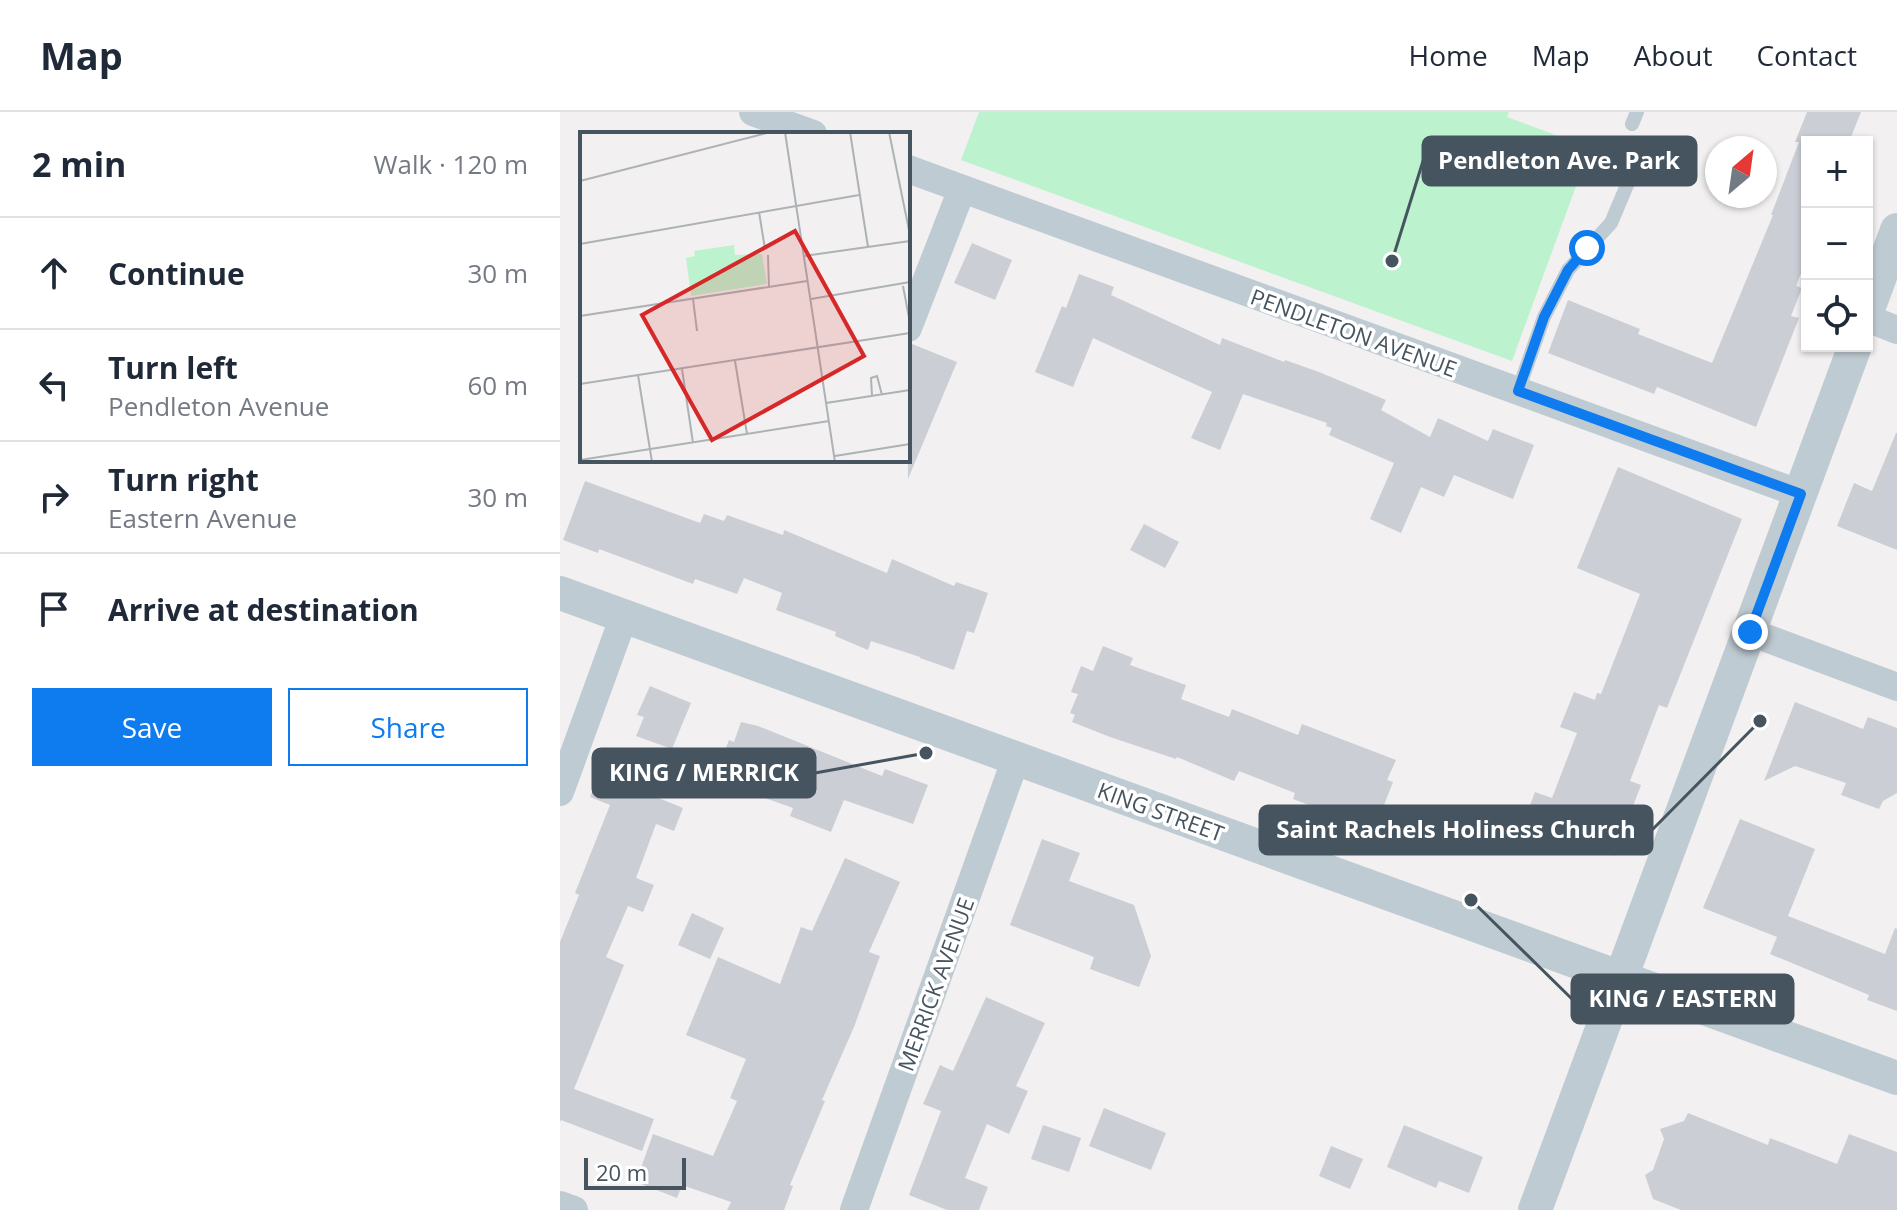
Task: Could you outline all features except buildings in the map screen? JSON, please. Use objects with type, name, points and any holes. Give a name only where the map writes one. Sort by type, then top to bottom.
[{"type":"street","points":[[764,114],[808,132]]},
{"type":"street","name":"PENDLETON AVENUE","points":[[910,170],[1801,494]]},
{"type":"street","points":[[910,323],[962,189]]},
{"type":"street","points":[[1873,298],[1897,230]]},
{"type":"street","points":[[1873,318],[1897,330]]},
{"type":"street","points":[[1535,1210],[1853,352]]},
{"type":"street","name":"KING STREET","points":[[560,593],[1897,1078]]},
{"type":"street","points":[[560,792],[624,616]]},
{"type":"street","points":[[1750,632],[1897,687]]},
{"type":"street","name":"MERRICK AVENUE","points":[[854,1210],[1016,758]]},
{"type":"street","points":[[560,1205],[574,1210]]},
{"type":"lane","points":[[1518,391],[1544,317],[1568,270],[1611,223],[1630,178]]},
{"type":"green space","points":[[979,112],[1509,112],[1507,117],[1590,148],[1512,361],[961,160]]},
{"type":"place","name":"Pendleton Ave. Park","points":[[1392,261]]},
{"type":"place","name":"Saint Rachels Holiness Church","points":[[1760,721]]},
{"type":"place","name":"KING / MERRICK","points":[[926,753]]},
{"type":"place","name":"KING / EASTERN","points":[[1471,900]]},
{"type":"route","points":[[1587,248],[1568,270],[1544,317],[1518,391],[1801,494],[1750,632]]}]
